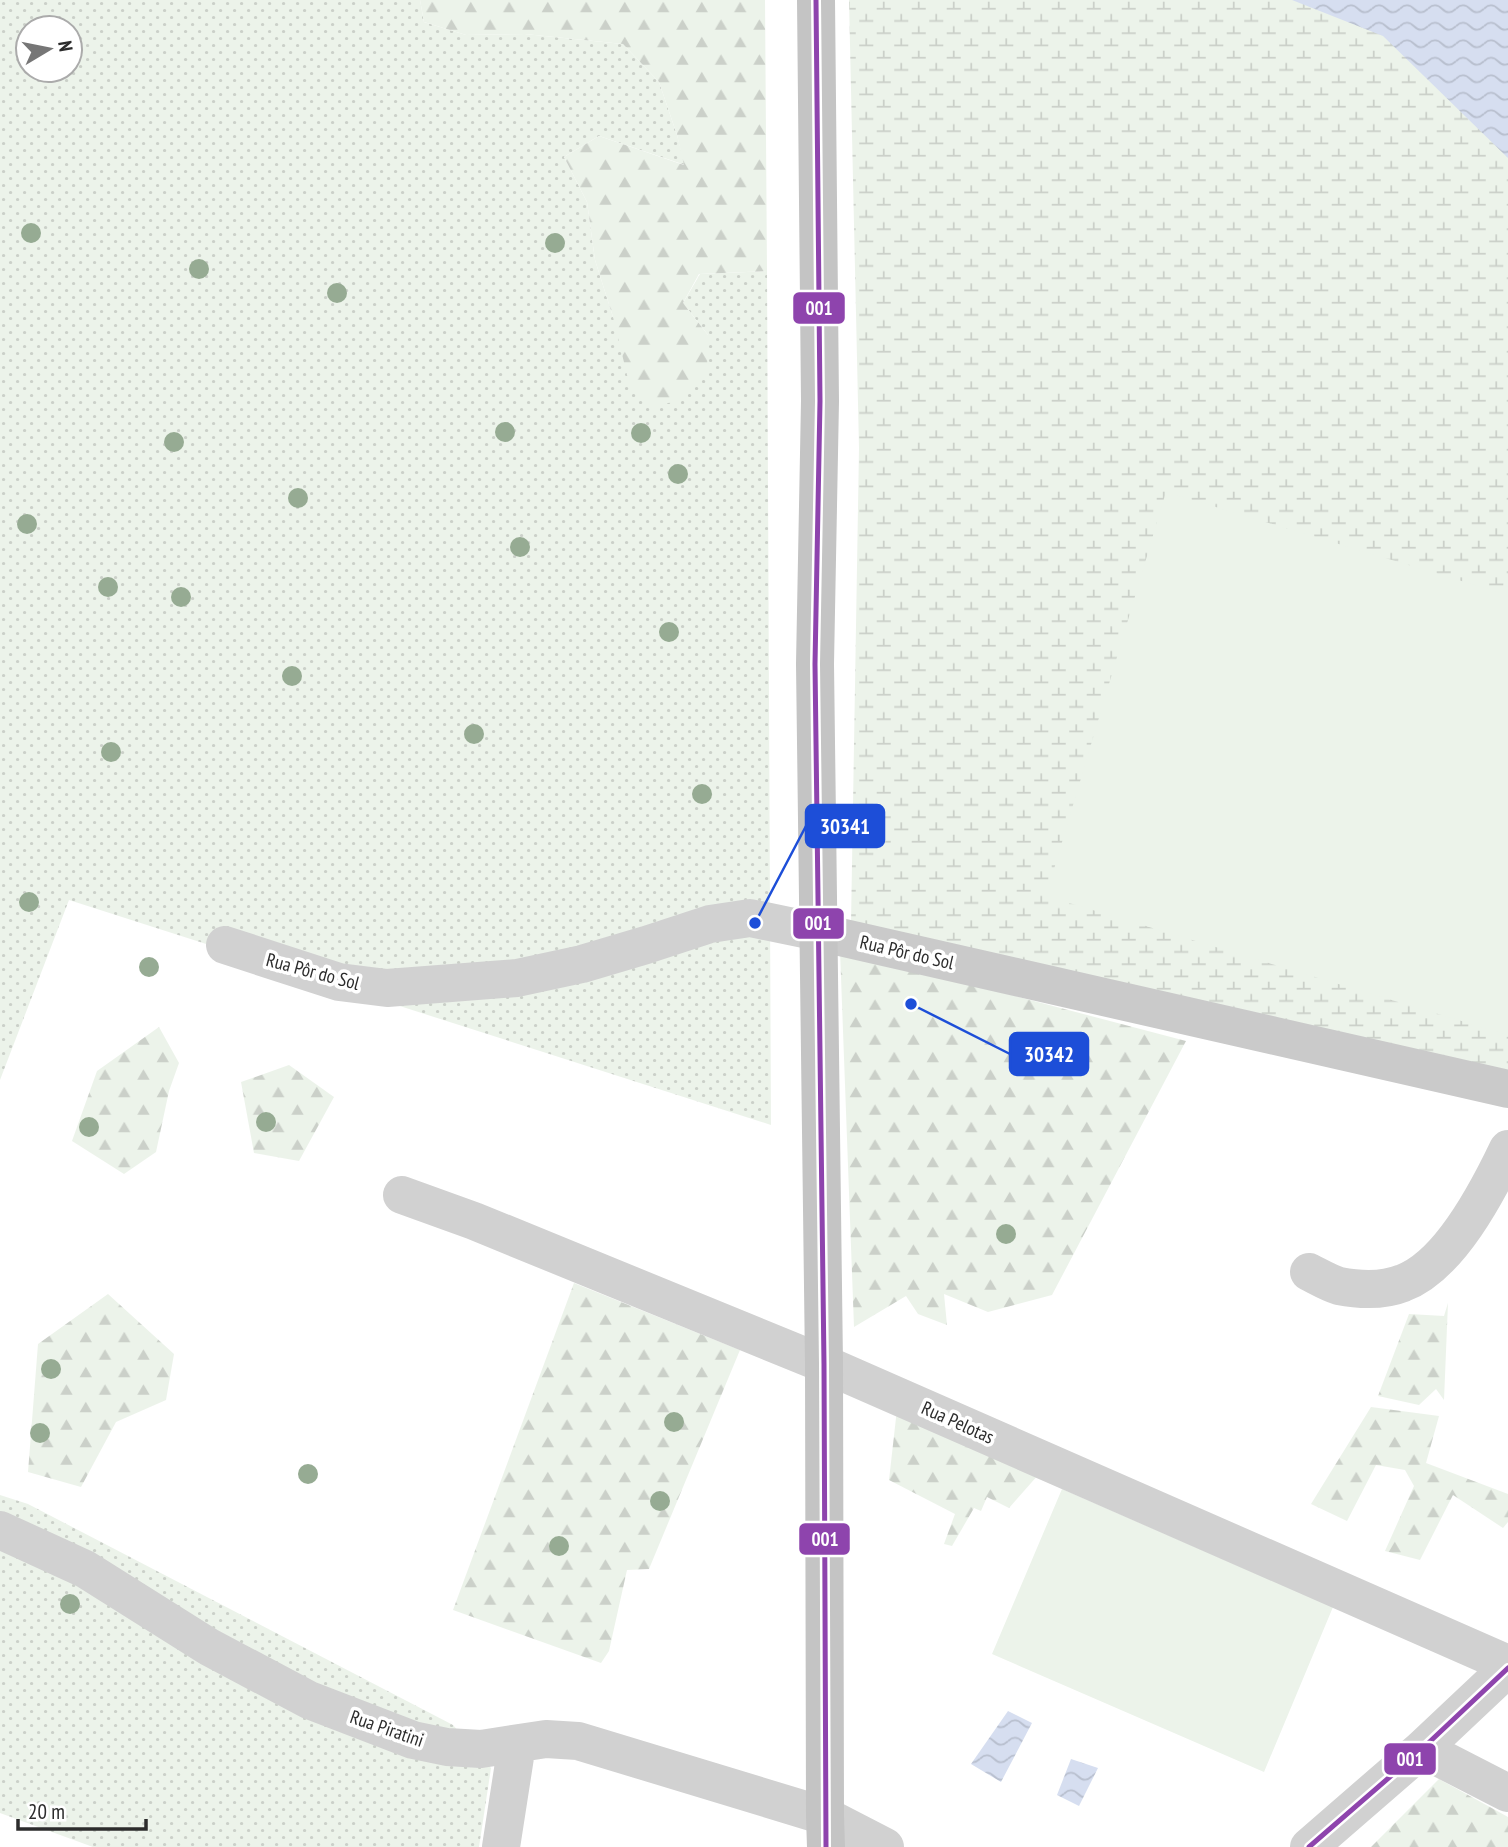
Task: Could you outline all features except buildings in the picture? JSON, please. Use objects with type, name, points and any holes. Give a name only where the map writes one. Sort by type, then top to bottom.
[{"type":"main road","points":[[816,0],[820,388],[815,664],[824,1364],[825,1831]]},
{"type":"main road","name":"Rua Pôr do Sol","points":[[818,932],[1508,1089]]},
{"type":"street","name":"Rua Pôr do Sol","points":[[225,945],[339,982],[387,988],[517,978],[582,964],[710,924],[750,918],[818,932]]},
{"type":"street","points":[[1310,1272],[1336,1285],[1363,1289],[1385,1289],[1420,1275],[1438,1259],[1464,1226],[1492,1184],[1508,1149]]},
{"type":"street","name":"Rua Pelotas","points":[[401,1195],[474,1221],[824,1364],[1508,1666]]},
{"type":"street","name":"Rua Piratini","points":[[0,1530],[85,1569],[209,1647],[309,1700],[413,1740],[447,1747],[481,1749],[545,1739],[578,1741],[825,1831],[885,1847]]},
{"type":"street","points":[[1309,1847],[1422,1749],[1508,1666]]},
{"type":"street","points":[[500,1847],[517,1744]]},
{"type":"street","points":[[1422,1749],[1508,1793]]},
{"type":"green space","points":[[0,0],[420,0],[424,22],[466,35],[525,34],[623,44],[659,82],[685,165],[599,136],[564,157],[587,202],[595,260],[613,317],[708,335],[683,303],[700,274],[767,271],[771,1125],[69,900],[0,1080]]},
{"type":"green space","points":[[420,0],[765,0],[767,271],[699,274],[683,303],[708,335],[707,375],[678,402],[648,405],[630,387],[613,317],[595,260],[587,202],[564,157],[599,136],[684,165],[659,82],[623,44],[525,34],[466,35],[424,22]]},
{"type":"green space","points":[[849,0],[1508,0],[1508,1072],[851,924],[859,448]]},
{"type":"green space","points":[[1166,492],[1508,595],[1508,1035],[1046,896]]},
{"type":"green space","points":[[840,950],[1186,1041],[1052,1295],[988,1312],[944,1294],[947,1325],[918,1314],[906,1296],[854,1327]]},
{"type":"green space","points":[[159,1027],[179,1063],[169,1091],[156,1152],[124,1174],[72,1141],[97,1071]]},
{"type":"green space","points":[[289,1065],[334,1097],[299,1161],[254,1153],[241,1082]]},
{"type":"green space","points":[[574,1283],[740,1350],[649,1569],[627,1570],[609,1651],[601,1663],[453,1610]]},
{"type":"green space","points":[[108,1294],[174,1354],[166,1400],[116,1422],[81,1487],[28,1472],[38,1344]]},
{"type":"green space","points":[[1448,1303],[1444,1400],[1436,1389],[1419,1405],[1378,1396],[1409,1314],[1444,1316]]},
{"type":"green space","points":[[1371,1407],[1439,1416],[1426,1463],[1508,1494],[1508,1522],[1503,1528],[1453,1495],[1420,1560],[1385,1551],[1414,1486],[1405,1470],[1376,1465],[1347,1521],[1311,1504]]},
{"type":"green space","points":[[897,1409],[1039,1474],[1009,1508],[987,1497],[981,1511],[974,1508],[952,1546],[944,1544],[955,1514],[889,1480]]},
{"type":"green space","points":[[1062,1489],[1333,1607],[1264,1772],[992,1654]]},
{"type":"green space","points":[[0,1495],[28,1504],[453,1725],[491,1768],[479,1847],[93,1847],[0,1813]]},
{"type":"green space","points":[[1439,1779],[1508,1817],[1508,1847],[1371,1847]]},
{"type":"water","points":[[1292,0],[1508,0],[1508,158],[1383,36]]},
{"type":"water","points":[[1008,1711],[1032,1723],[1001,1782],[971,1764]]},
{"type":"water","points":[[1071,1759],[1098,1768],[1079,1806],[1057,1795]]},
{"type":"transit line","name":"001","points":[[816,0],[820,401],[815,664],[824,1364],[826,1847]]},
{"type":"transit line","name":"001","points":[[1309,1847],[1422,1749],[1508,1668]]},
{"type":"place","name":"30341","points":[[755,923]]},
{"type":"place","name":"30342","points":[[911,1004]]}]
